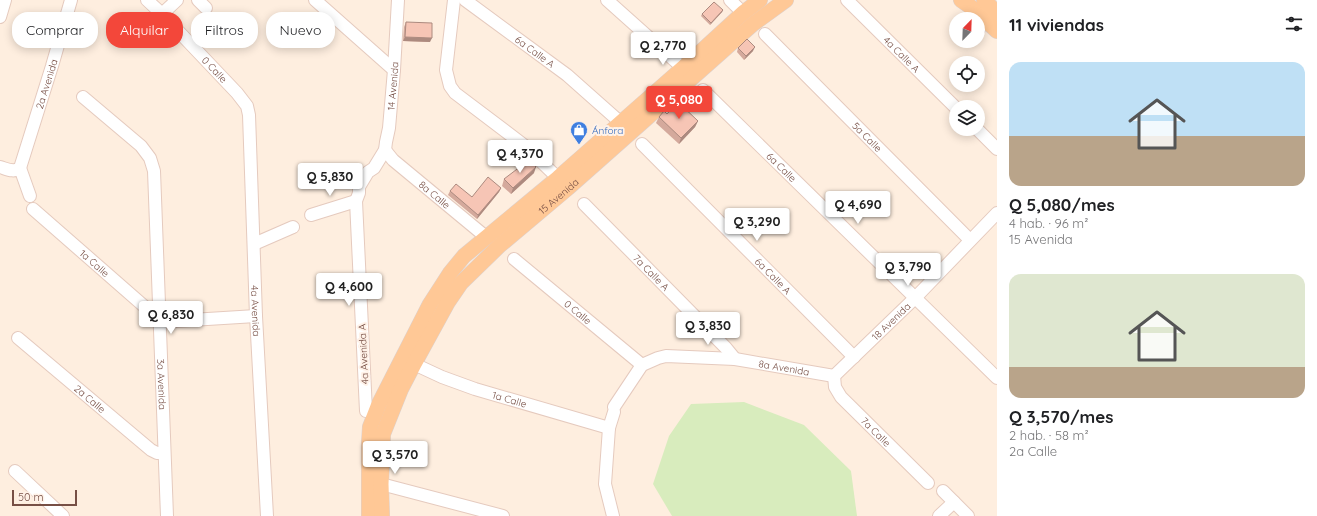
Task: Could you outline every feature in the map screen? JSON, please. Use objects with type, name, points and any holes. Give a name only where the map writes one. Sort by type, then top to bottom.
[{"type":"main road","name":"15 Avenida","points":[[376,431],[379,404],[430,304],[450,273],[464,256],[558,178],[620,122],[684,68],[743,13],[760,0]]},
{"type":"main road","name":"15 Avenida","points":[[376,431],[401,389],[448,302],[461,284],[499,246],[568,188],[753,24],[786,0]]},
{"type":"main road","points":[[961,0],[971,7],[997,32]]},
{"type":"main road","points":[[984,0],[997,13]]},
{"type":"main road","points":[[376,431],[381,484],[382,516]]},
{"type":"main road","points":[[369,516],[368,443],[376,431]]},
{"type":"street","points":[[0,17],[5,0]]},
{"type":"street","name":"2a Avenida","points":[[20,168],[71,0]]},
{"type":"street","name":"0 Calle","points":[[147,0],[160,12]]},
{"type":"street","points":[[164,12],[177,0]]},
{"type":"street","points":[[315,0],[394,70]]},
{"type":"street","name":"14 Avenida","points":[[358,197],[359,186],[368,172],[374,168],[385,150],[389,128],[398,0]]},
{"type":"street","points":[[454,0],[446,70],[450,86],[455,93],[525,146]]},
{"type":"street","name":"6a Calle A","points":[[465,0],[567,75],[620,122]]},
{"type":"street","points":[[607,0],[684,68]]},
{"type":"street","points":[[730,0],[743,13]]},
{"type":"street","name":"4a Calle A","points":[[847,0],[949,101]]},
{"type":"street","name":"5a Calle","points":[[765,34],[970,240]]},
{"type":"street","name":"0 Calle","points":[[183,36],[237,93],[247,106]]},
{"type":"street","name":"6a Calle","points":[[703,90],[997,378]]},
{"type":"street","name":"3a Avenida","points":[[83,97],[141,146],[150,158],[154,171],[167,516]]},
{"type":"street","name":"4a Avenida","points":[[247,106],[249,114],[256,316],[267,516]]},
{"type":"street","points":[[984,136],[997,149]]},
{"type":"street","name":"6a Calle A","points":[[642,144],[854,357]]},
{"type":"street","name":"8a Calle","points":[[385,150],[393,160],[486,237]]},
{"type":"street","points":[[534,155],[558,178]]},
{"type":"street","points":[[0,167],[13,171],[17,171],[20,168],[30,196]]},
{"type":"street","points":[[311,215],[358,197]]},
{"type":"street","name":"4a Avenida A","points":[[358,197],[366,411]]},
{"type":"street","name":"7a Calle A","points":[[584,204],[726,348],[735,359]]},
{"type":"street","name":"1a Calle","points":[[33,209],[159,318]]},
{"type":"street","name":"18 Avenida","points":[[834,376],[915,298],[997,214]]},
{"type":"street","points":[[254,244],[293,227]]},
{"type":"street","name":"0 Calle","points":[[514,259],[642,365]]},
{"type":"street","points":[[159,318],[256,316]]},
{"type":"street","name":"2a Calle","points":[[18,338],[151,450],[157,453],[164,453]]},
{"type":"street","name":"8a Avenida","points":[[642,365],[666,356],[735,359],[834,376]]},
{"type":"street","name":"1a Calle","points":[[414,364],[442,377],[474,389],[609,428]]},
{"type":"street","points":[[613,516],[606,484],[609,428],[614,409],[642,365]]},
{"type":"street","name":"7a Calle","points":[[834,376],[835,387],[841,397],[928,483]]},
{"type":"street","points":[[15,471],[63,516]]},
{"type":"street","points":[[381,484],[503,516]]},
{"type":"street","points":[[943,491],[968,516]]},
{"type":"street","points":[[939,516],[954,502]]},
{"type":"green space","points":[[744,402],[804,425],[851,471],[857,516],[672,516],[653,484],[669,436],[691,404]]},
{"type":"building","points":[[714,2],[723,10],[711,23],[702,14]]},
{"type":"building","points":[[406,22],[432,23],[432,38],[405,37]]},
{"type":"building","points":[[747,39],[755,47],[746,56],[738,48]]},
{"type":"building","points":[[678,102],[698,121],[681,138],[659,117],[664,111],[667,114]]},
{"type":"building","points":[[529,160],[536,167],[513,188],[504,179]]},
{"type":"building","points":[[488,177],[501,188],[478,215],[450,191],[456,184],[472,197]]},
{"type":"place","name":"Ánfora","points":[[579,145]]}]
